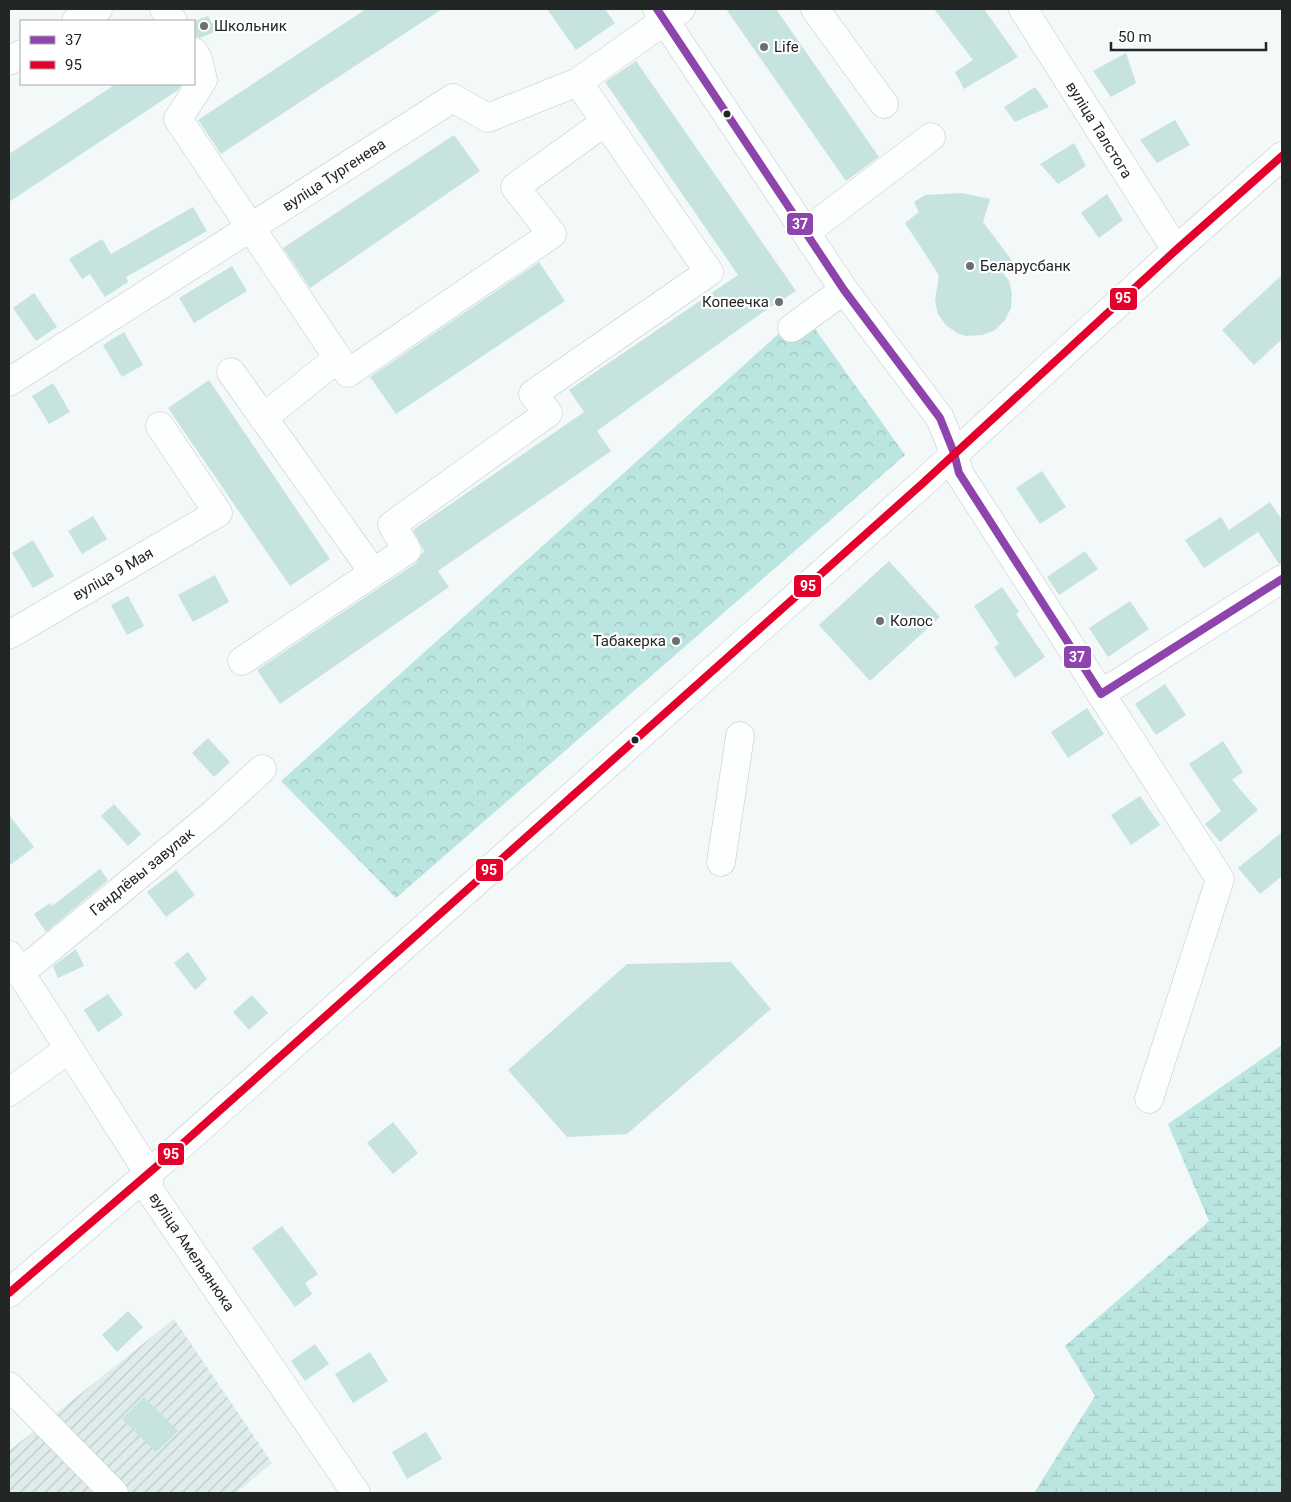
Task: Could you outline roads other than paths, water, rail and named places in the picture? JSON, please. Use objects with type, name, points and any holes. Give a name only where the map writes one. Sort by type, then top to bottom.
[{"type":"street","points":[[78,20],[98,9]]},
{"type":"street","points":[[164,9],[172,20]]},
{"type":"street","points":[[815,9],[884,104]]},
{"type":"street","name":"вуліца Талстога","points":[[1023,9],[1176,250]]},
{"type":"street","points":[[668,13],[844,290],[940,418],[954,453],[958,473],[1220,879],[1149,1100]]},
{"type":"street","name":"вуліца Тургенева","points":[[9,382],[453,98],[488,118],[578,82],[668,13]]},
{"type":"street","points":[[195,54],[203,80],[178,120],[348,373],[552,234],[515,186],[604,122]]},
{"type":"street","points":[[9,61],[20,55]]},
{"type":"street","points":[[242,661],[407,550],[392,525],[548,413],[533,394],[709,272],[578,82]]},
{"type":"street","points":[[806,232],[932,138]]},
{"type":"street","points":[[9,1293],[148,1172],[954,453],[1282,156]]},
{"type":"street","points":[[792,328],[844,290]]},
{"type":"street","points":[[263,418],[338,358]]},
{"type":"street","points":[[231,372],[373,572]]},
{"type":"street","name":"вуліца 9 Мая","points":[[9,635],[218,513],[160,426]]},
{"type":"street","points":[[1101,694],[1282,579]]},
{"type":"street","points":[[721,862],[740,736]]},
{"type":"street","name":"Гандлёвы завулак","points":[[15,964],[212,815],[262,769]]},
{"type":"street","name":"вуліца Амельянюка","points":[[15,964],[148,1172],[150,1191],[356,1493]]},
{"type":"street","points":[[9,1092],[69,1049]]},
{"type":"street","points":[[9,1386],[114,1493]]},
{"type":"place","name":"Школьник","points":[[204,26]]},
{"type":"place","name":"Life","points":[[764,47]]},
{"type":"place","name":"Беларусбанк","points":[[970,266]]},
{"type":"place","name":"Копеечка","points":[[779,302]]},
{"type":"place","name":"Колос","points":[[880,621]]},
{"type":"place","name":"Табакерка","points":[[676,641]]}]
